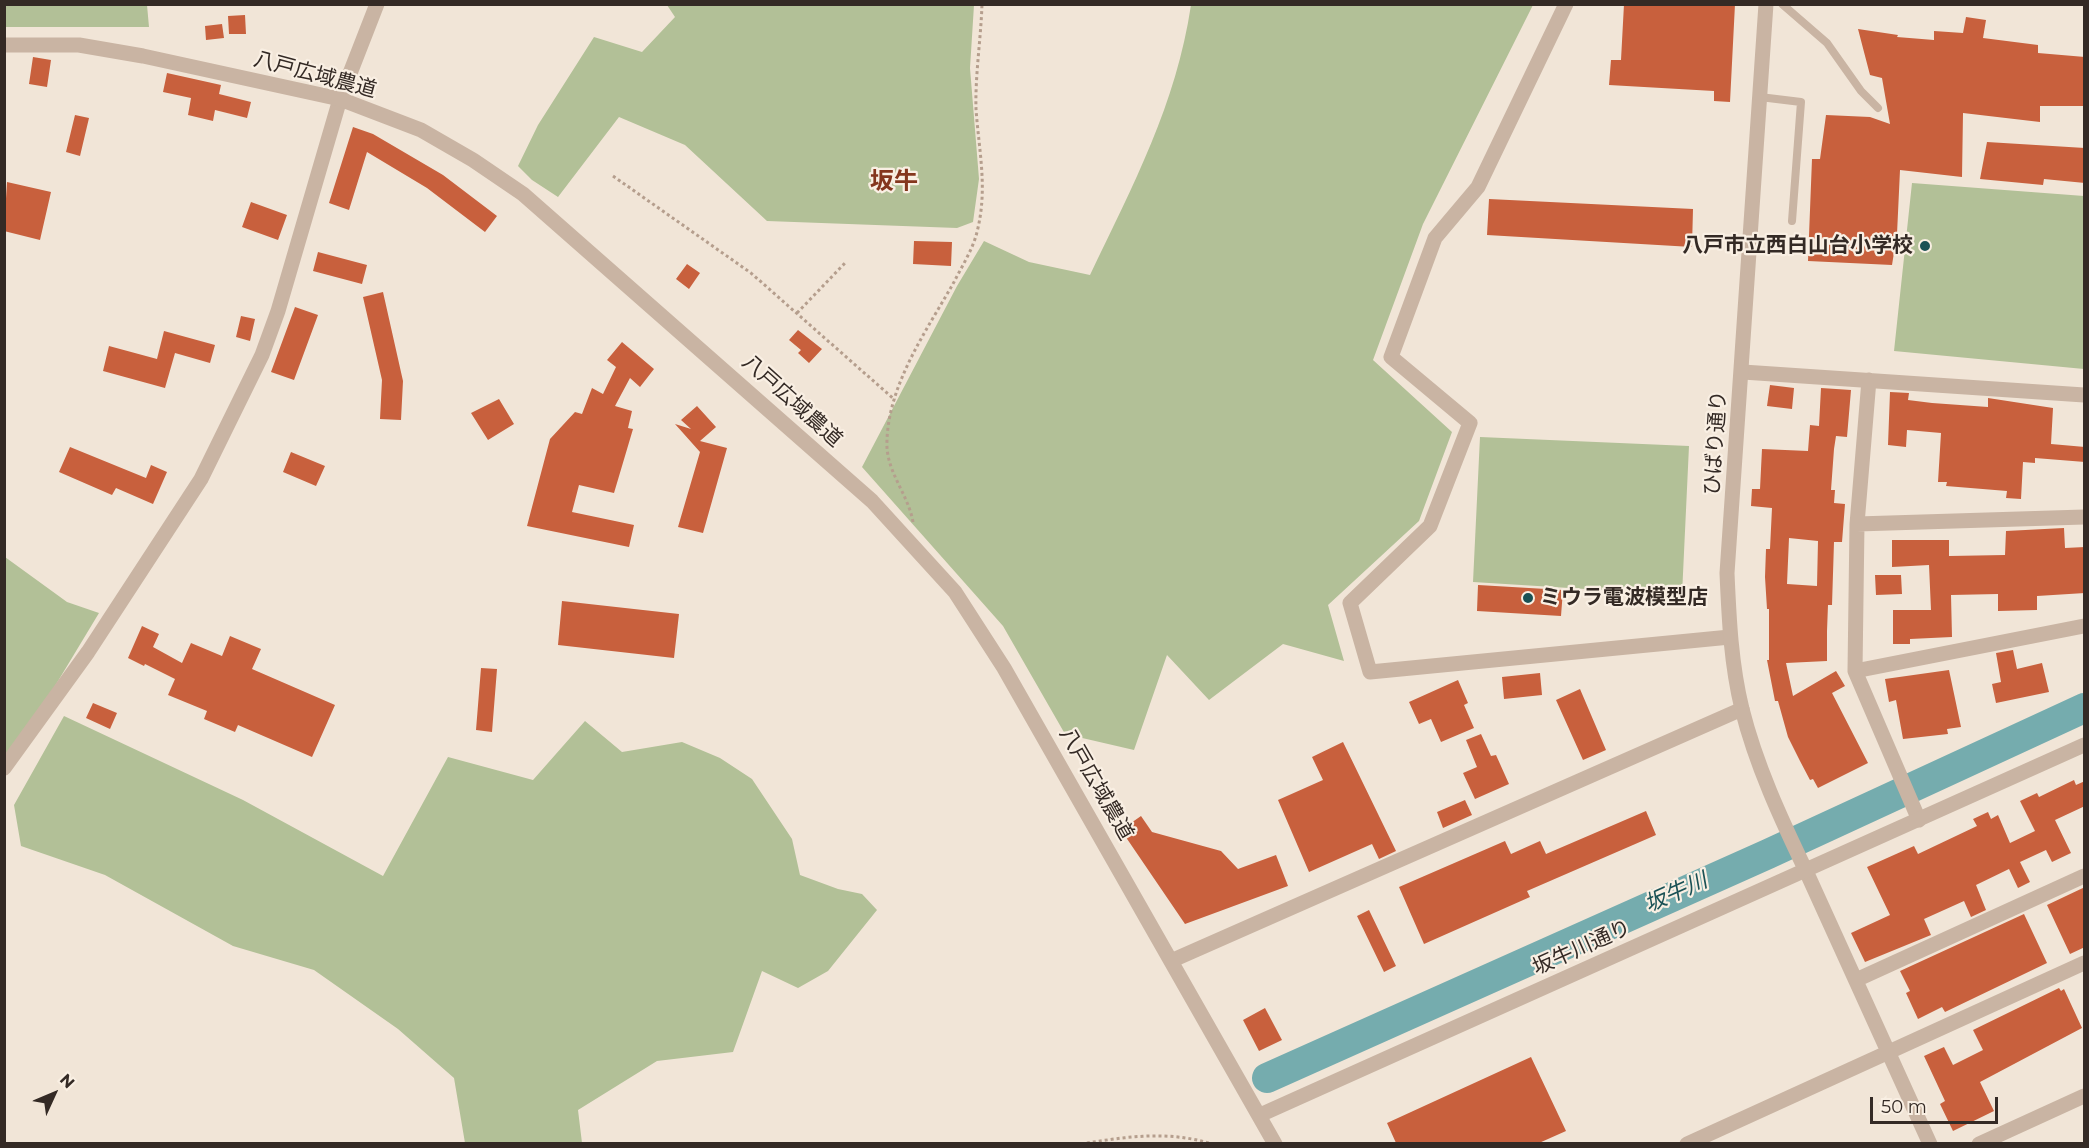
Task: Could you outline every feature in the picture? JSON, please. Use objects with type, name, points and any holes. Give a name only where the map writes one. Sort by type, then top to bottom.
[{"type":"street","points":[[4,768],[88,652],[201,479],[262,355],[278,311],[340,99],[377,4]]},
{"type":"street","points":[[1566,4],[1478,187],[1436,238],[1391,357],[1470,423],[1430,526],[1350,603],[1370,672],[1730,637]]},
{"type":"street","name":"ひばり通り","points":[[1766,4],[1743,372],[1727,573],[1730,637],[1742,709],[1758,762],[1930,1143]]},
{"type":"street","name":"八戸広域農道","points":[[4,45],[90,47],[143,56],[340,99],[422,130],[523,194],[872,501],[955,592],[1004,668],[1173,960],[1275,1143]]},
{"type":"street","points":[[1743,372],[2085,395]]},
{"type":"street","points":[[1869,380],[1857,524],[1855,671],[1916,813]]},
{"type":"street","points":[[1857,524],[2085,517]]},
{"type":"street","points":[[1855,671],[2085,626]]},
{"type":"street","points":[[1173,960],[1742,709]]},
{"type":"street","name":"坂牛川通り","points":[[1260,1115],[1916,813],[2085,745]]},
{"type":"street","points":[[1856,980],[2085,876]]},
{"type":"street","points":[[1687,1143],[2085,963]]},
{"type":"street","points":[[1979,1143],[2085,1096]]},
{"type":"lane","points":[[1782,4],[1827,43],[1861,90],[1878,108]]},
{"type":"lane","points":[[1760,97],[1802,102],[1792,220]]},
{"type":"path","points":[[918,551],[911,512],[892,474],[886,441],[895,400],[908,364],[963,265],[977,233],[984,178],[976,107],[982,4]]},
{"type":"path","points":[[613,176],[751,273],[895,400]]},
{"type":"path","points":[[797,313],[845,263]]},
{"type":"path","points":[[1081,1143],[1144,1135],[1174,1136],[1212,1143]]},
{"type":"green space","points":[[5,4],[147,5],[149,27],[5,27]]},
{"type":"green space","points":[[667,5],[974,5],[970,68],[979,179],[973,222],[957,228],[767,221],[685,145],[619,117],[558,197],[532,180],[518,166],[538,125],[594,37],[642,52],[675,17]]},
{"type":"green space","points":[[1191,5],[1533,5],[1423,224],[1373,360],[1452,432],[1419,521],[1328,605],[1344,661],[1283,644],[1209,700],[1167,655],[1134,750],[1065,734],[1003,626],[862,467],[957,286],[984,241],[1029,262],[1090,275],[1137,176],[1164,111],[1184,42]]},
{"type":"green space","points":[[1912,183],[2084,196],[2084,369],[1894,351]]},
{"type":"green space","points":[[1480,437],[1689,446],[1682,595],[1473,582]]},
{"type":"green space","points":[[5,557],[67,602],[99,613],[5,769]]},
{"type":"green space","points":[[64,716],[243,800],[383,876],[448,757],[533,780],[585,721],[622,752],[682,742],[720,758],[752,779],[792,839],[800,875],[838,889],[862,894],[877,910],[828,971],[798,988],[762,971],[733,1052],[657,1061],[578,1110],[582,1143],[465,1143],[454,1078],[398,1029],[314,970],[233,946],[105,875],[21,846],[14,805]]},
{"type":"building","points":[[1624,4],[1735,4],[1730,102],[1714,101],[1714,91],[1609,85],[1611,60],[1621,60]]},
{"type":"building","points":[[245,15],[246,34],[229,34],[228,16]]},
{"type":"building","points":[[1966,17],[1986,20],[1983,38],[2038,45],[2038,53],[2085,57],[2085,106],[2040,106],[2040,122],[1963,113],[1962,177],[1900,170],[1897,234],[1892,265],[1808,261],[1812,159],[1820,159],[1826,115],[1870,117],[1890,124],[1882,78],[1870,75],[1858,29],[1898,35],[1897,37],[1934,40],[1934,31],[1963,33]]},
{"type":"building","points":[[222,24],[224,38],[206,40],[205,26]]},
{"type":"building","points":[[33,57],[51,60],[47,87],[29,84]]},
{"type":"building","points":[[167,73],[221,85],[219,94],[251,102],[247,118],[215,110],[213,121],[188,115],[191,98],[163,92]]},
{"type":"building","points":[[75,115],[89,118],[80,156],[66,152]]},
{"type":"building","points":[[353,127],[373,134],[443,175],[497,216],[485,232],[427,188],[367,152],[349,210],[329,203]]},
{"type":"building","points":[[1987,142],[2085,148],[2085,183],[2044,179],[2043,185],[1980,179]]},
{"type":"building","points":[[7,182],[51,192],[40,240],[4,231]]},
{"type":"building","points":[[1489,199],[1693,209],[1692,247],[1487,235]]},
{"type":"building","points":[[251,202],[287,215],[278,240],[242,227]]},
{"type":"building","points":[[914,241],[952,242],[951,266],[913,264]]},
{"type":"building","points":[[318,252],[367,265],[362,284],[313,271]]},
{"type":"building","points":[[687,264],[700,273],[689,289],[676,279]]},
{"type":"building","points":[[383,292],[403,381],[401,420],[380,419],[382,380],[363,297]]},
{"type":"building","points":[[295,307],[318,315],[294,380],[271,372]]},
{"type":"building","points":[[241,316],[255,319],[250,341],[236,337]]},
{"type":"building","points":[[798,330],[822,349],[809,363],[798,353],[801,350],[789,340]]},
{"type":"building","points":[[164,331],[215,345],[210,363],[175,353],[165,388],[103,371],[109,346],[157,359]]},
{"type":"building","points":[[622,342],[654,369],[640,387],[630,378],[615,406],[632,411],[628,428],[633,429],[614,493],[579,485],[572,512],[634,525],[629,547],[527,526],[550,439],[575,412],[582,414],[592,388],[603,394],[616,367],[607,360]]},
{"type":"building","points":[[1770,385],[1794,388],[1792,409],[1767,406]]},
{"type":"building","points":[[1821,388],[1851,390],[1847,437],[1836,436],[1834,449],[1831,490],[1835,490],[1834,503],[1845,504],[1842,542],[1834,542],[1832,605],[1828,605],[1827,661],[1786,663],[1793,696],[1836,671],[1845,686],[1832,693],[1868,763],[1818,788],[1813,779],[1810,780],[1788,737],[1778,701],[1775,701],[1767,660],[1769,660],[1769,609],[1767,609],[1765,577],[1766,549],[1770,549],[1772,508],[1751,506],[1752,489],[1760,489],[1762,449],[1808,451],[1810,425],[1819,426]],"holes":[[[1789,538],[1818,541],[1817,586],[1787,584]]]},
{"type":"building","points":[[1890,392],[1909,393],[1908,400],[1932,403],[1988,407],[1988,398],[2053,408],[2051,444],[2085,447],[2085,462],[2035,458],[2035,463],[2023,462],[2021,499],[2006,498],[2007,491],[1946,486],[1947,482],[1938,482],[1941,433],[1907,430],[1906,447],[1888,445]]},
{"type":"building","points":[[499,399],[514,424],[488,440],[471,413]]},
{"type":"building","points":[[697,406],[716,427],[700,441],[727,448],[703,533],[678,527],[700,452],[675,424],[691,429],[681,420]]},
{"type":"building","points":[[70,447],[146,478],[151,465],[167,472],[153,504],[116,488],[112,495],[59,472]]},
{"type":"building","points":[[291,452],[325,466],[316,486],[283,472]]},
{"type":"building","points":[[2064,528],[2065,548],[2085,547],[2085,593],[2037,596],[2037,610],[1998,611],[1998,594],[1951,595],[1952,637],[1910,639],[1910,644],[1893,644],[1893,610],[1931,610],[1929,565],[1892,567],[1892,540],[1949,540],[1949,556],[2005,555],[2006,531]]},
{"type":"building","points":[[1875,575],[1901,575],[1902,594],[1876,595]]},
{"type":"building","points":[[1478,585],[1563,590],[1561,616],[1477,611]]},
{"type":"building","points":[[562,601],[679,614],[674,658],[558,645]]},
{"type":"building","points":[[142,626],[159,634],[153,647],[182,663],[191,643],[222,656],[230,636],[261,649],[252,669],[335,705],[312,757],[238,725],[235,732],[204,719],[207,711],[168,695],[175,679],[128,658]]},
{"type":"building","points":[[2013,650],[2017,669],[2042,663],[2049,692],[1996,703],[1992,684],[2001,682],[1996,653]]},
{"type":"building","points":[[481,668],[497,669],[492,732],[476,730]]},
{"type":"building","points":[[1949,670],[1961,727],[1947,729],[1948,734],[1903,739],[1896,700],[1889,702],[1885,679]]},
{"type":"building","points":[[1540,673],[1542,695],[1504,699],[1502,677]]},
{"type":"building","points":[[1458,680],[1468,703],[1464,705],[1474,728],[1441,742],[1431,719],[1419,724],[1409,702]]},
{"type":"building","points":[[1580,689],[1606,750],[1583,760],[1556,700]]},
{"type":"building","points":[[93,703],[117,713],[110,729],[86,718]]},
{"type":"building","points":[[1481,734],[1491,756],[1496,755],[1509,784],[1475,799],[1463,773],[1477,767],[1466,740]]},
{"type":"building","points":[[1343,742],[1396,851],[1379,859],[1372,844],[1309,872],[1278,800],[1323,780],[1312,757]]},
{"type":"building","points":[[2074,780],[2076,785],[2085,781],[2085,806],[2055,820],[2071,853],[2052,862],[2046,850],[2020,862],[2030,882],[2018,888],[2009,869],[1976,885],[1986,910],[1971,917],[1964,901],[1924,919],[1931,935],[1865,962],[1851,933],[1890,915],[1867,867],[1914,846],[1918,854],[1977,826],[1973,819],[1988,812],[1991,819],[1998,815],[2010,843],[2035,831],[2020,801],[2037,793],[2039,797]]},
{"type":"building","points":[[1465,800],[1472,815],[1443,828],[1437,812]]},
{"type":"building","points":[[1646,811],[1656,835],[1527,891],[1530,897],[1424,944],[1399,887],[1505,841],[1511,854],[1540,841],[1546,854]]},
{"type":"building","points":[[1141,816],[1152,832],[1221,851],[1238,869],[1276,855],[1288,886],[1185,924],[1121,830]]},
{"type":"building","points":[[2085,887],[2085,947],[2070,954],[2047,905]]},
{"type":"building","points":[[1369,910],[1396,966],[1384,972],[1357,916]]},
{"type":"building","points":[[2024,914],[2047,963],[1945,1012],[1942,1007],[1918,1019],[1906,993],[1910,991],[1900,971]]},
{"type":"building","points":[[2059,988],[2061,991],[2064,989],[2082,1028],[1980,1082],[1994,1111],[1953,1131],[1940,1104],[1945,1101],[1924,1056],[1944,1047],[1953,1065],[1983,1050],[1973,1030]]},
{"type":"building","points":[[1265,1008],[1282,1040],[1259,1051],[1243,1020]]},
{"type":"building","points":[[1531,1057],[1566,1131],[1539,1143],[1396,1143],[1387,1123]]},
{"type":"waterway","name":"坂牛川","points":[[1267,1078],[1768,854],[2084,708]]},
{"type":"place","name":"八戸市立西白山台小学校","points":[[1925,246]]},
{"type":"place","name":"ミウラ電波模型店","points":[[1528,598]]},
{"type":"district","name":"坂牛","points":[[894,182]]}]
